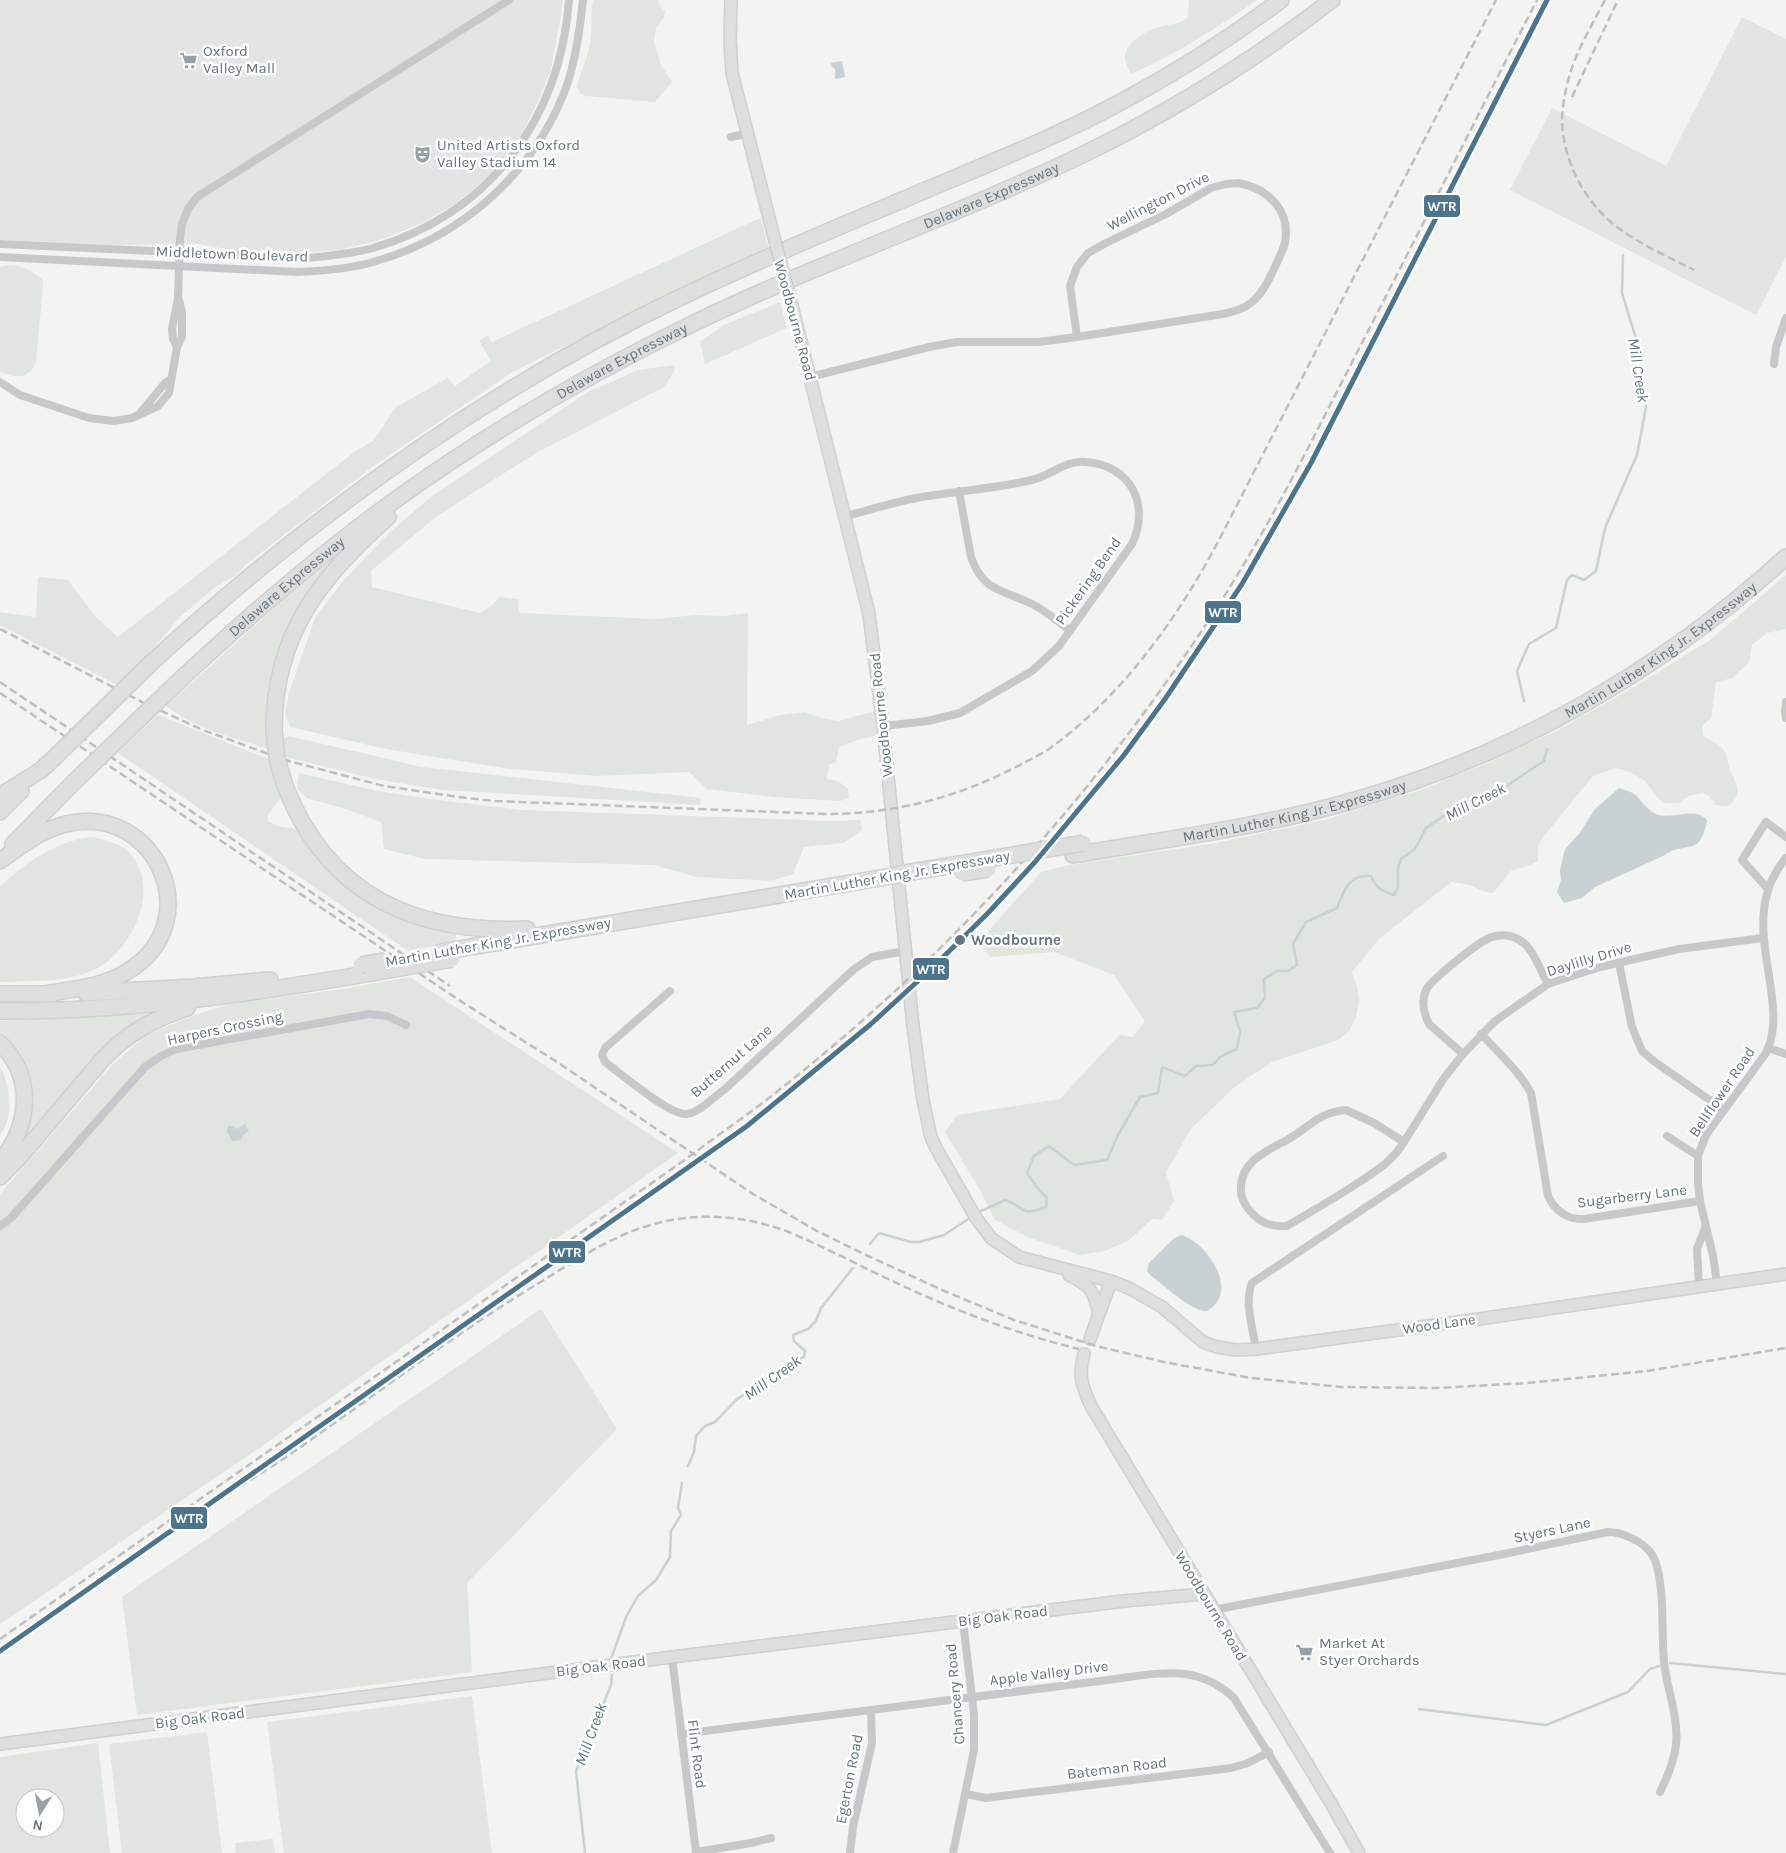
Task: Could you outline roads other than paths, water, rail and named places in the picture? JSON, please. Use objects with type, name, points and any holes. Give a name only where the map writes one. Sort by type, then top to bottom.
[{"type":"highway","name":"Delaware Expressway","points":[[0,812],[151,663],[230,594],[335,508],[430,440],[524,381],[622,326],[683,296],[1082,122],[1202,55],[1282,0]]},
{"type":"highway","name":"Delaware Expressway","points":[[0,860],[72,783],[182,678],[258,609],[318,560],[401,497],[454,460],[552,399],[684,328],[733,305],[1045,172],[1117,138],[1208,87],[1284,36],[1332,0]]},
{"type":"highway","points":[[454,460],[354,549],[328,577],[306,608],[292,634],[282,661],[275,702],[274,730],[277,758],[285,786],[304,826],[331,862],[358,886],[398,910],[425,920],[467,928],[512,930],[589,927]]},
{"type":"highway","name":"Martin Luther King Jr. Expressway","points":[[446,956],[589,927],[1078,849],[1311,802],[1389,780],[1481,745],[1562,706],[1654,650],[1720,602],[1786,544]]},
{"type":"highway","name":"Martin Luther King Jr. Expressway","points":[[1078,849],[1233,828],[1304,814],[1392,789],[1468,761],[1542,727],[1636,673],[1718,615],[1786,557]]},
{"type":"highway","points":[[0,796],[47,765]]},
{"type":"highway","points":[[0,860],[32,839],[56,827],[77,822],[93,821],[116,826],[136,838],[153,855],[165,877],[169,902],[167,918],[159,940],[142,961],[121,976],[104,982],[44,994]]},
{"type":"highway","name":"Martin Luther King Jr. Expressway","points":[[0,1011],[126,1007],[220,997],[366,969],[899,879]]},
{"type":"highway","name":"Martin Luther King Jr. Expressway","points":[[0,994],[125,992],[220,985],[366,969]]},
{"type":"highway","points":[[0,1177],[18,1159],[103,1058],[121,1041],[154,1020],[220,997]]},
{"type":"highway","points":[[0,1043],[11,1055],[19,1070],[25,1105],[16,1139],[0,1162]]},
{"type":"main road","name":"Woodbourne Road","points":[[731,0],[730,39],[732,73],[846,516],[869,614],[883,726],[923,1100],[931,1137],[976,1218],[991,1238],[1019,1257],[1111,1281]]},
{"type":"main road","points":[[1049,1265],[1089,1287],[1093,1293],[1099,1313]]},
{"type":"main road","name":"Wood Lane","points":[[1111,1281],[1143,1295],[1203,1342],[1217,1347],[1236,1350],[1256,1349],[1465,1321],[1786,1274]]},
{"type":"main road","points":[[1090,1339],[1111,1281]]},
{"type":"main road","name":"Woodbourne Road","points":[[1084,1354],[1080,1374],[1091,1406],[1360,1853]]},
{"type":"main road","name":"Big Oak Road","points":[[0,1744],[963,1621],[1203,1594]]},
{"type":"street","points":[[0,390],[13,392],[96,420],[121,420],[158,406],[171,387],[177,347],[173,339],[172,329],[178,298],[180,239],[184,218],[193,203],[204,191],[508,0]]},
{"type":"street","name":"Middletown Boulevard","points":[[0,244],[306,258],[350,253],[398,240],[450,212],[474,194],[502,167],[522,141],[538,116],[559,64],[569,0]]},
{"type":"street","name":"Middletown Boulevard","points":[[0,257],[277,272],[318,271],[372,262],[418,246],[449,230],[481,206],[514,175],[533,150],[550,123],[571,71],[576,51],[583,0]]},
{"type":"street","points":[[731,137],[747,134]]},
{"type":"street","name":"Wellington Drive","points":[[810,377],[929,346],[957,342],[1038,342],[1077,337],[1223,314],[1240,309],[1248,305],[1264,290],[1282,252],[1285,240],[1285,226],[1279,209],[1272,199],[1261,190],[1238,183],[1226,184],[1211,188],[1166,214],[1095,248],[1077,267],[1071,280],[1071,301],[1077,337]]},
{"type":"street","points":[[1774,364],[1776,347],[1786,318]]},
{"type":"street","points":[[0,382],[13,392]]},
{"type":"street","name":"Pickering Bend","points":[[846,516],[914,499],[1032,480],[1062,466],[1083,461],[1110,467],[1130,485],[1137,497],[1140,508],[1136,537],[1124,556],[1070,631],[1052,653],[1032,671],[971,708],[947,717],[883,726]]},
{"type":"street","points":[[959,491],[971,557],[974,566],[985,581],[1001,592],[1041,608],[1070,631]]},
{"type":"street","points":[[1786,702],[1786,718]]},
{"type":"street","points":[[1768,889],[1742,860],[1766,822],[1786,837]]},
{"type":"street","name":"Bellflower Road","points":[[1717,1283],[1713,1256],[1700,1201],[1698,1156],[1706,1135],[1768,1048],[1775,1020],[1762,924],[1768,889],[1778,868],[1786,858]]},
{"type":"street","points":[[1463,1054],[1430,1024],[1426,1018],[1424,996],[1433,980],[1483,941],[1494,936],[1503,935],[1516,938],[1525,944],[1548,984]]},
{"type":"street","name":"Daylilly Drive","points":[[1404,1142],[1374,1123],[1346,1110],[1332,1111],[1255,1159],[1244,1170],[1241,1198],[1256,1218],[1267,1225],[1287,1226],[1338,1197],[1381,1168],[1396,1155],[1444,1078],[1481,1034],[1495,1021],[1548,984],[1600,967],[1679,949],[1763,938]]},
{"type":"street","name":"Butternut Lane","points":[[670,992],[605,1048],[602,1055],[605,1062],[658,1102],[676,1113],[685,1114],[702,1106],[725,1089],[853,970],[872,957],[906,950]]},
{"type":"street","points":[[1619,963],[1632,1027],[1642,1051],[1724,1110]]},
{"type":"street","name":"Harpers Crossing","points":[[0,1226],[11,1218],[145,1067],[161,1056],[176,1050],[369,1014],[387,1016],[406,1025]]},
{"type":"street","name":"Sugarberry Lane","points":[[1481,1034],[1524,1080],[1531,1092],[1548,1196],[1552,1203],[1564,1214],[1569,1217],[1584,1219],[1700,1201]]},
{"type":"street","points":[[1768,1048],[1786,1054]]},
{"type":"street","points":[[1667,1136],[1698,1156]]},
{"type":"street","points":[[1256,1349],[1249,1301],[1249,1290],[1252,1284],[1444,1156]]},
{"type":"street","name":"Bellflower Road","points":[[1699,1286],[1697,1249],[1705,1228]]},
{"type":"street","name":"Styers Lane","points":[[1213,1610],[1608,1532],[1621,1534],[1642,1544],[1651,1553],[1659,1572],[1664,1662],[1673,1707],[1676,1737],[1673,1760],[1660,1792]]},
{"type":"street","name":"Chancery Road","points":[[953,1853],[974,1750],[974,1715],[963,1621]]},
{"type":"street","name":"Flint Road","points":[[672,1658],[696,1852]]},
{"type":"street","name":"Apple Valley Drive","points":[[681,1734],[1151,1675],[1192,1674],[1215,1683],[1234,1698],[1330,1853]]},
{"type":"street","name":"Egerton Road","points":[[850,1853],[854,1820],[872,1743],[871,1710]]},
{"type":"street","name":"Bateman Road","points":[[966,1794],[986,1798],[1232,1768],[1248,1763],[1268,1752]]},
{"type":"street","points":[[696,1852],[771,1838]]},
{"type":"waterway","name":"Mill Creek","points":[[1524,701],[1517,671],[1529,644],[1556,628],[1567,580],[1572,575],[1584,580],[1596,571],[1605,528],[1637,455],[1646,407],[1638,345],[1622,293],[1623,255]]},
{"type":"waterway","name":"Mill Creek","points":[[979,1212],[1005,1200],[1026,1211],[1046,1207],[1047,1198],[1027,1173],[1034,1156],[1049,1146],[1074,1165],[1107,1160],[1118,1135],[1140,1097],[1158,1093],[1162,1067],[1185,1076],[1196,1066],[1213,1065],[1220,1057],[1237,1049],[1240,1031],[1234,1012],[1257,1008],[1265,998],[1264,979],[1277,971],[1288,971],[1297,965],[1293,944],[1306,922],[1337,908],[1348,884],[1357,878],[1371,876],[1380,888],[1394,895],[1398,887],[1398,868],[1401,859],[1415,849],[1426,828],[1457,807],[1479,796],[1505,787],[1544,761],[1547,749]]},
{"type":"waterway","name":"Mill Creek","points":[[870,1244],[879,1233],[911,1242],[919,1242],[944,1235],[970,1218]]},
{"type":"waterway","name":"Mill Creek","points":[[688,1466],[694,1452],[696,1436],[705,1426],[715,1422],[736,1400],[779,1371],[790,1366],[795,1360],[804,1357],[805,1351],[794,1341],[793,1335],[808,1329],[816,1321],[821,1308],[853,1268]]},
{"type":"waterway","name":"Mill Creek","points":[[611,1659],[626,1617],[638,1596],[656,1580],[670,1557],[671,1531],[681,1515],[678,1508],[682,1483]]},
{"type":"waterway","points":[[1670,1663],[1786,1674]]},
{"type":"waterway","points":[[1419,1709],[1546,1725],[1628,1692],[1650,1669],[1659,1666]]},
{"type":"waterway","name":"Mill Creek","points":[[585,1853],[576,1771],[611,1685],[612,1675]]},
{"type":"railway","points":[[0,629],[144,703],[203,730],[285,760],[384,786],[495,801],[826,814],[876,811],[924,802],[993,778],[1049,749],[1100,706],[1145,656],[1184,600],[1218,542],[1496,0]]},
{"type":"railway","points":[[0,1639],[686,1159],[763,1102],[838,1042],[900,987],[959,930],[1015,870],[1121,744],[1170,677],[1237,576],[1311,442],[1537,0]]},
{"type":"railway","points":[[1605,0],[1576,57],[1571,71],[1562,118],[1566,149],[1577,178],[1585,192],[1605,217],[1635,239],[1694,270]]},
{"type":"railway","points":[[1572,97],[1618,0]]},
{"type":"railway","points":[[0,682],[450,986]]},
{"type":"railway","points":[[0,693],[753,1194],[817,1231],[866,1255],[1014,1320],[1096,1346],[1164,1362],[1251,1378],[1341,1387],[1437,1388],[1527,1383],[1647,1371],[1786,1348]]},
{"type":"railway","points":[[209,1505],[279,1462],[471,1326],[609,1241],[641,1228],[690,1217],[721,1217],[753,1221],[784,1230],[907,1288],[963,1312],[1001,1326],[1079,1349]]},
{"type":"place","name":"Oxford Valley Mall","points":[[189,60]]},
{"type":"place","name":"United Artists Oxford Valley Stadium 14","points":[[423,154]]},
{"type":"place","name":"Woodbourne","points":[[960,940]]},
{"type":"place","name":"Market At Styer Orchards","points":[[1305,1652]]}]
